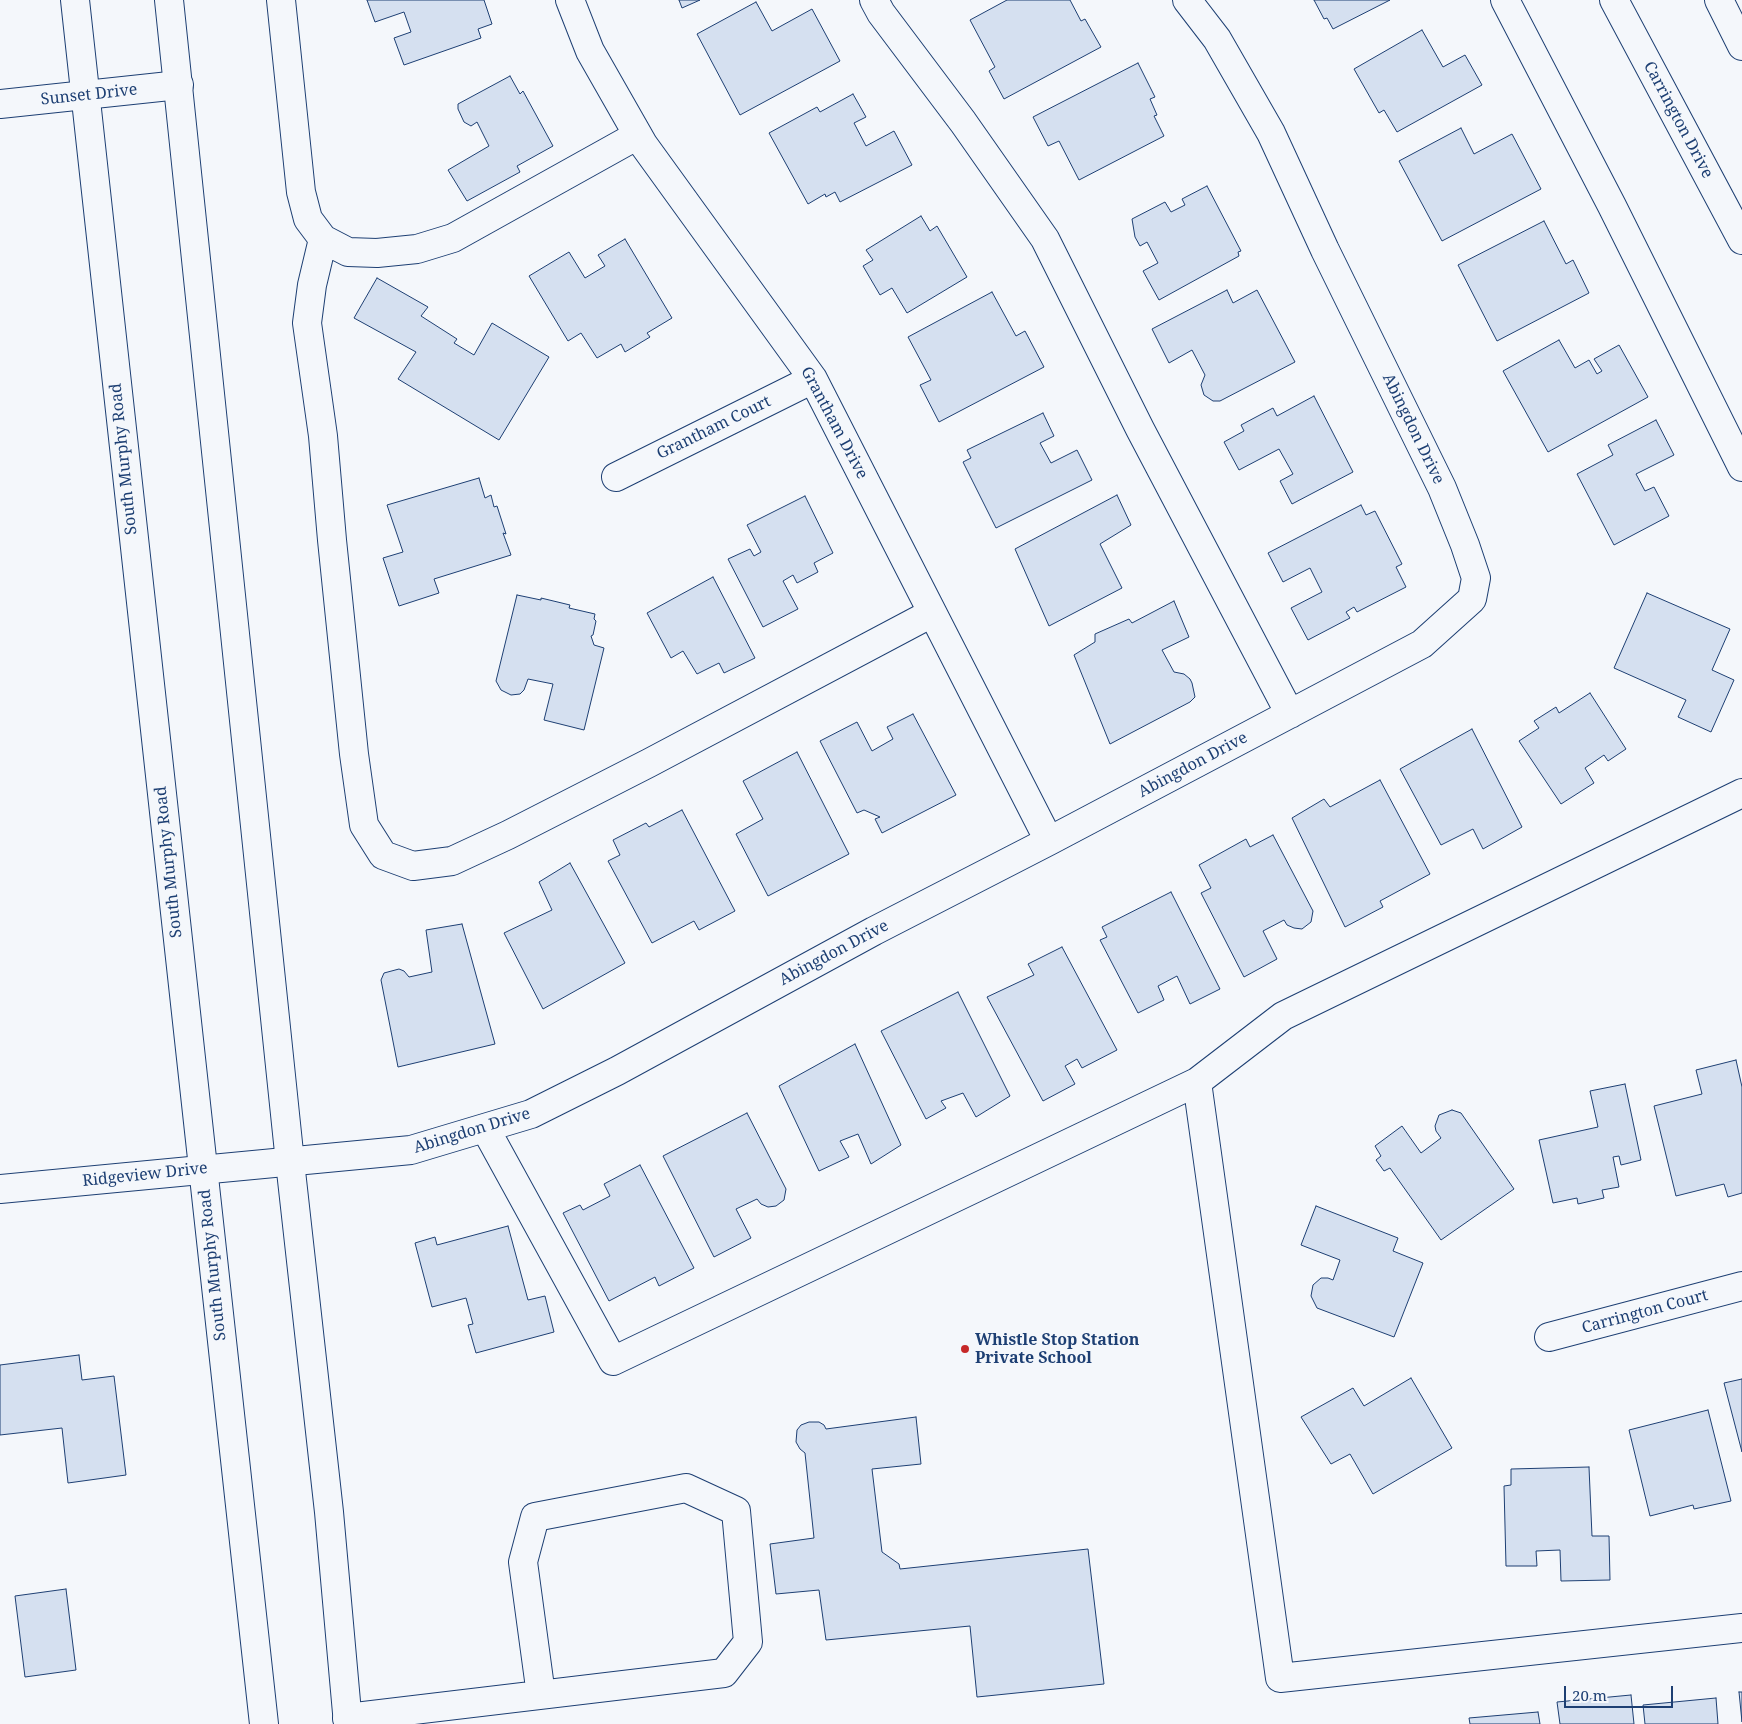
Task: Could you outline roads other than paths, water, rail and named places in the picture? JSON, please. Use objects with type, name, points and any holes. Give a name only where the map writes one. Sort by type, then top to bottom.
[{"type":"street","name":"South Murphy Road","points":[[74,0],[264,1724]]},
{"type":"street","points":[[169,0],[290,1162],[329,1512],[348,1721],[724,1673],[748,1642],[736,1511],[686,1488],[535,1517],[523,1562],[541,1695]]},
{"type":"street","points":[[281,0],[301,192],[308,219],[323,239],[348,252],[377,253],[417,248],[453,238],[638,135]]},
{"type":"street","name":"Grantham Drive","points":[[570,0],[590,51],[638,135],[813,378],[1048,841]]},
{"type":"street","points":[[874,0],[1045,239],[1140,429],[1290,714]]},
{"type":"street","name":"Abingdon Drive","points":[[290,1162],[411,1150],[531,1114],[592,1084],[874,931],[1422,644],[1472,599],[1476,578],[1442,488],[1325,250],[1271,133],[1217,39],[1187,0]]},
{"type":"street","points":[[1504,0],[1629,240],[1742,466]]},
{"type":"street","name":"Carrington Drive","points":[[1614,0],[1742,240]]},
{"type":"street","points":[[1719,0],[1742,46]]},
{"type":"street","name":"Sunset Drive","points":[[0,104],[179,85]]},
{"type":"street","points":[[323,239],[312,285],[307,323],[323,436],[354,754],[364,825],[383,855],[413,866],[452,861],[508,835],[631,772],[932,613]]},
{"type":"street","name":"Grantham Court","points":[[616,477],[813,378]]},
{"type":"street","points":[[485,1128],[613,1360],[1197,1082],[1283,1016],[1742,793]]},
{"type":"street","points":[[1197,1082],[1280,1678],[1742,1628]]},
{"type":"street","name":"Ridgeview Drive","points":[[0,1189],[290,1162]]},
{"type":"street","name":"Carrington Court","points":[[1549,1337],[1742,1286]]},
{"type":"place","name":"Whistle Stop Station Private School","points":[[965,1349]]}]
